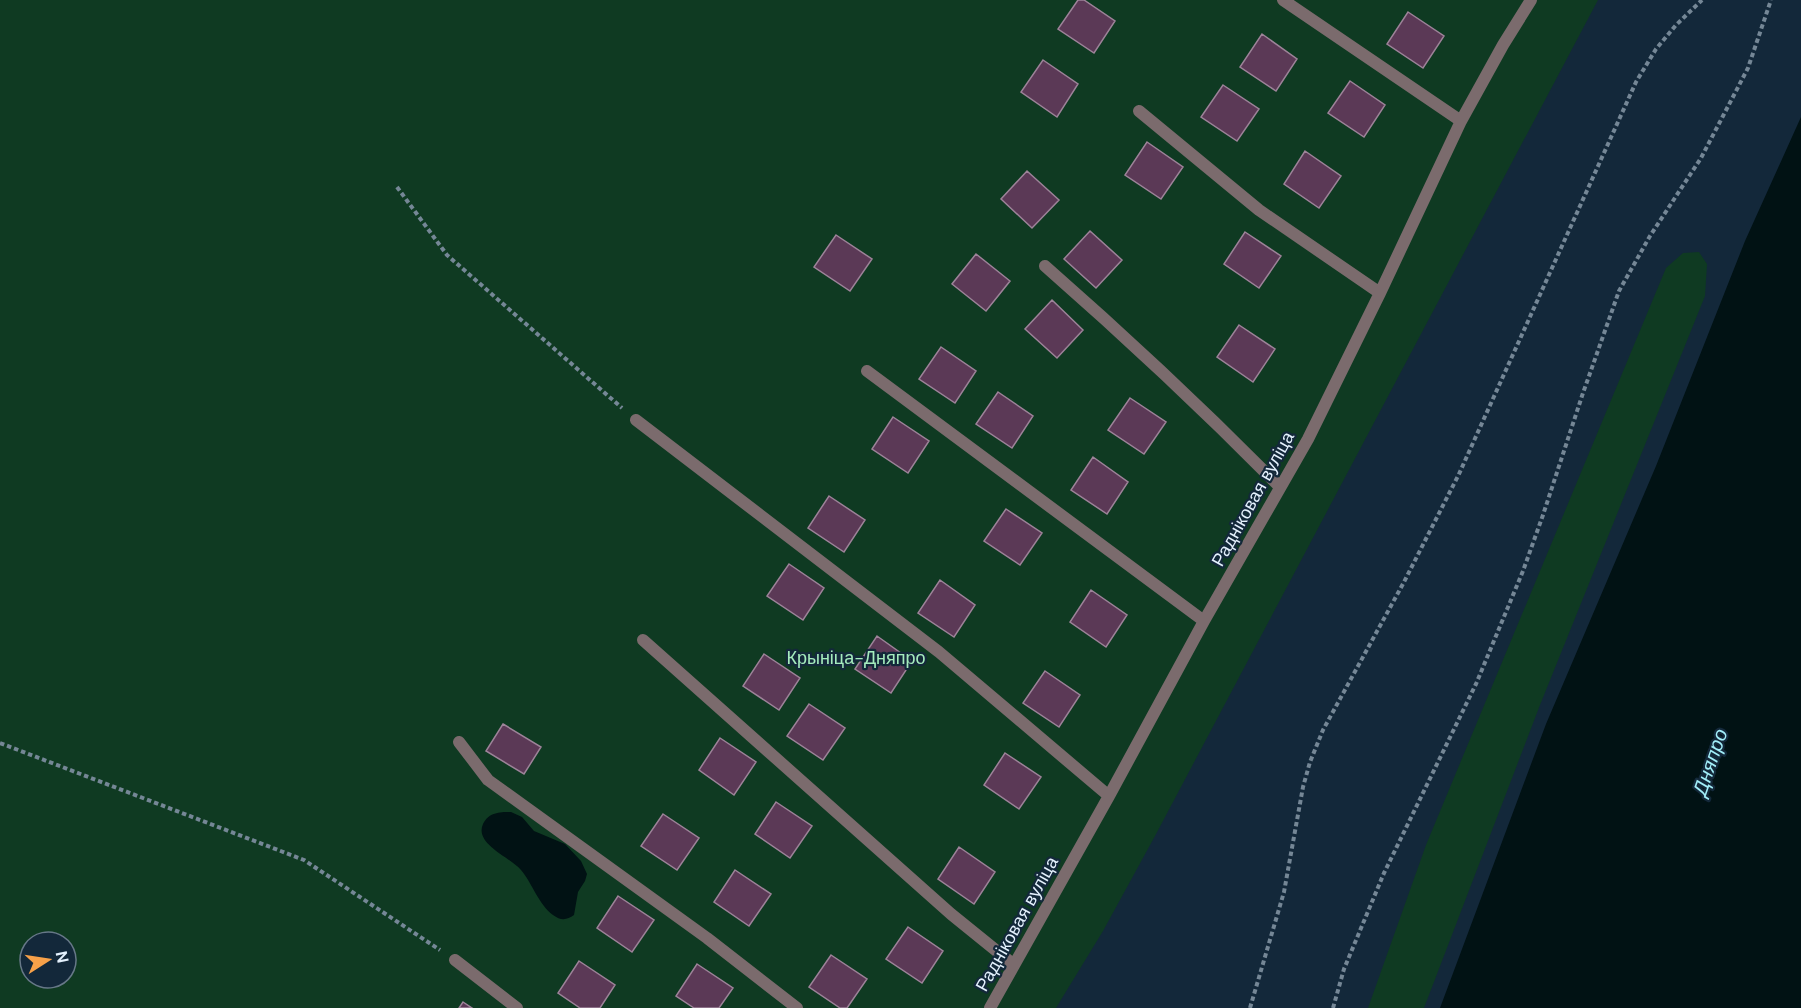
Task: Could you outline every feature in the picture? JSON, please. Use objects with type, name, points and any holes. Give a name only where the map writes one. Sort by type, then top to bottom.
[{"type":"street","points":[[1283,0],[1461,121]]},
{"type":"street","name":"Радніковая вуліца","points":[[990,1008],[1204,621],[1308,439],[1461,121],[1531,0]]},
{"type":"street","points":[[1139,111],[1259,210],[1380,293]]},
{"type":"street","points":[[1045,266],[1216,422],[1280,487]]},
{"type":"street","points":[[867,371],[1204,621]]},
{"type":"street","points":[[636,420],[939,652],[1109,796]]},
{"type":"street","points":[[643,640],[951,914],[1014,965]]},
{"type":"street","points":[[459,742],[488,780],[707,938],[797,1008]]},
{"type":"street","points":[[454,960],[517,1008]]},
{"type":"path","points":[[1250,1008],[1284,892],[1303,788],[1310,762],[1323,730],[1460,474],[1636,82],[1656,49],[1676,25],[1702,0]]},
{"type":"path","points":[[1333,1008],[1344,969],[1384,873],[1476,684],[1523,571],[1620,291],[1650,236],[1701,158],[1748,68],[1771,0]]},
{"type":"path","points":[[397,188],[447,255],[636,420]]},
{"type":"path","points":[[0,743],[304,860],[454,960]]},
{"type":"green space","name":"Крыніца-Дняпро","points":[[0,0],[1598,0],[1155,836],[1103,931],[1056,1008],[0,1008]]},
{"type":"green space","points":[[1699,252],[1707,264],[1705,296],[1540,705],[1424,1008],[1368,1008],[1426,845],[1666,268],[1683,253]]},
{"type":"water","name":"Дняпро","points":[[1801,117],[1801,1008],[1440,1008],[1546,724],[1656,466],[1745,241]]},
{"type":"water","points":[[511,812],[522,817],[534,831],[565,844],[581,861],[587,874],[578,892],[574,915],[571,917],[561,919],[548,911],[521,870],[494,850],[484,838],[483,824],[488,817]]},
{"type":"building","points":[[1078,0],[1084,0],[1115,21],[1094,53],[1058,29]]},
{"type":"building","points":[[1408,12],[1444,36],[1423,68],[1387,44]]},
{"type":"building","points":[[1262,34],[1297,59],[1276,91],[1240,67]]},
{"type":"building","points":[[1043,60],[1078,84],[1057,117],[1021,92]]},
{"type":"building","points":[[1350,81],[1385,105],[1364,137],[1328,113]]},
{"type":"building","points":[[1223,85],[1259,109],[1237,141],[1201,117]]},
{"type":"building","points":[[1147,142],[1183,167],[1161,199],[1125,175]]},
{"type":"building","points":[[1305,151],[1341,176],[1319,208],[1284,184]]},
{"type":"building","points":[[1027,171],[1059,200],[1032,228],[1001,199]]},
{"type":"building","points":[[1090,231],[1122,260],[1096,288],[1064,259]]},
{"type":"building","points":[[1245,232],[1281,256],[1259,288],[1224,264]]},
{"type":"building","points":[[836,235],[872,259],[850,291],[814,267]]},
{"type":"building","points":[[976,254],[1010,281],[986,311],[952,284]]},
{"type":"building","points":[[1052,300],[1083,330],[1057,358],[1025,329]]},
{"type":"building","points":[[1239,325],[1275,349],[1253,382],[1217,357]]},
{"type":"building","points":[[941,347],[976,371],[955,403],[919,379]]},
{"type":"building","points":[[998,392],[1033,416],[1012,448],[976,424]]},
{"type":"building","points":[[1130,398],[1166,422],[1144,454],[1108,430]]},
{"type":"building","points":[[893,417],[929,441],[908,473],[872,449]]},
{"type":"building","points":[[1093,457],[1128,482],[1107,514],[1071,490]]},
{"type":"building","points":[[829,496],[865,520],[844,552],[808,528]]},
{"type":"building","points":[[1006,509],[1042,533],[1020,565],[984,541]]},
{"type":"building","points":[[789,564],[824,588],[803,620],[767,596]]},
{"type":"building","points":[[940,580],[975,605],[954,637],[918,613]]},
{"type":"building","points":[[1091,590],[1127,615],[1106,647],[1070,622]]},
{"type":"building","points":[[877,636],[912,661],[891,693],[855,669]]},
{"type":"building","points":[[764,654],[800,678],[779,710],[743,686]]},
{"type":"building","points":[[1045,671],[1080,695],[1059,727],[1023,703]]},
{"type":"building","points":[[809,704],[845,728],[823,760],[787,736]]},
{"type":"building","points":[[503,724],[541,747],[524,774],[486,751]]},
{"type":"building","points":[[720,738],[756,762],[734,795],[699,770]]},
{"type":"building","points":[[1005,753],[1041,777],[1019,809],[984,785]]},
{"type":"building","points":[[776,802],[812,826],[790,858],[755,834]]},
{"type":"building","points":[[663,814],[699,838],[677,870],[641,846]]},
{"type":"building","points":[[959,847],[995,872],[974,904],[938,879]]},
{"type":"building","points":[[735,870],[771,894],[749,926],[714,902]]},
{"type":"building","points":[[618,896],[654,920],[632,952],[597,928]]},
{"type":"building","points":[[908,927],[943,951],[922,983],[886,959]]},
{"type":"building","points":[[831,955],[867,979],[847,1008],[840,1008],[809,987]]},
{"type":"building","points":[[579,961],[615,985],[600,1008],[580,1008],[558,993]]},
{"type":"building","points":[[697,964],[733,988],[719,1008],[694,1008],[676,996]]},
{"type":"building","points":[[463,1002],[472,1008],[459,1008]]}]
